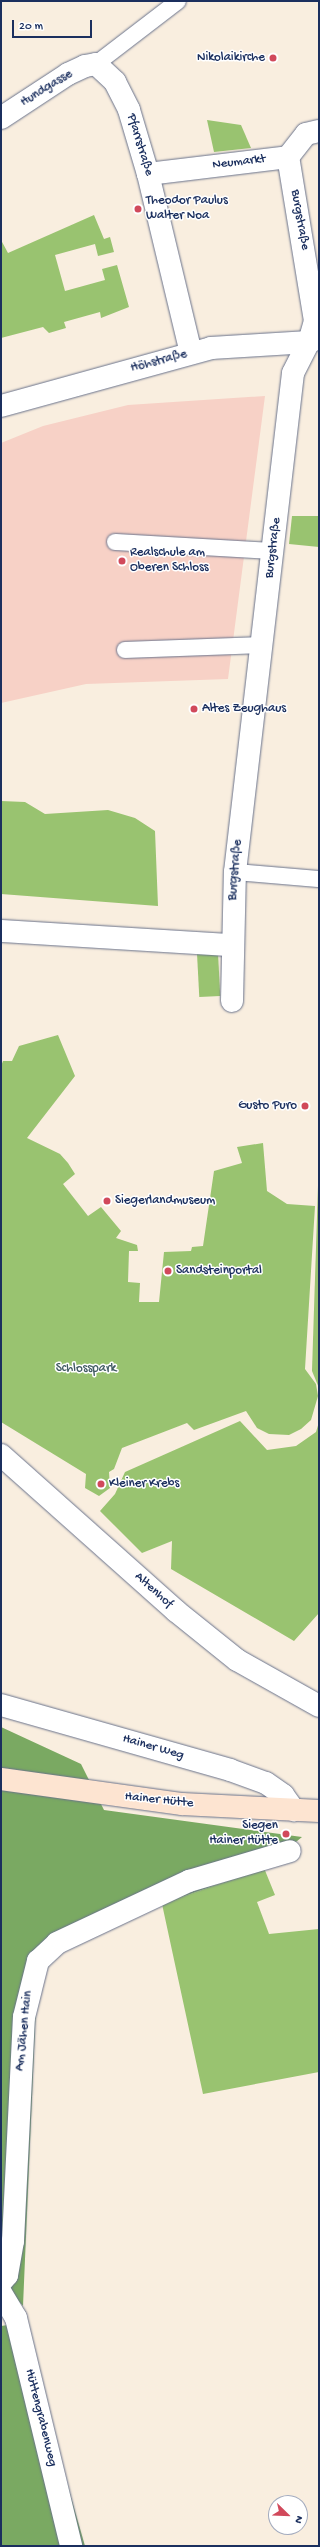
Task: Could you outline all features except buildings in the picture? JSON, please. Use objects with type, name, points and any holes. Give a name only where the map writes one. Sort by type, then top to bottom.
[{"type":"street","name":"Hundgasse","points":[[1,118],[68,74],[96,64]]},
{"type":"street","name":"Pfarrstraße","points":[[96,64],[116,82],[122,95],[148,174],[191,354]]},
{"type":"street","points":[[288,157],[306,134],[319,130]]},
{"type":"street","name":"Neumarkt","points":[[148,174],[288,157]]},
{"type":"street","name":"Burgstraße","points":[[232,1001],[230,945],[234,872],[274,551],[293,373],[314,340],[314,313],[288,157]]},
{"type":"street","name":"Höhstraße","points":[[1,406],[211,348],[314,340]]},
{"type":"street","points":[[1,931],[230,945]]},
{"type":"street","name":"Altenhof","points":[[1,1455],[176,1611],[237,1660],[319,1706]]},
{"type":"street","name":"Hainer Weg","points":[[1,1705],[230,1770],[266,1783],[283,1795],[294,1810]]},
{"type":"street","name":"Hainer Hütte","points":[[1,1780],[182,1804],[319,1811]]},
{"type":"street","name":"Am Jähen Hain","points":[[1,2282],[6,2275],[13,2241],[24,2017],[38,1962],[57,1943],[189,1881],[290,1851]]},
{"type":"street","name":"Hüttengrabenweg","points":[[1,2292],[16,2318],[71,2546]]},
{"type":"lane","points":[[96,64],[178,1]]},
{"type":"lane","points":[[115,542],[274,551]]},
{"type":"lane","points":[[125,650],[262,645]]},
{"type":"lane","points":[[234,872],[319,879]]},
{"type":"shaded area","name":"Realschule am Oberen Schloss","points":[[265,396],[228,679],[86,684],[1,703],[1,443],[43,426],[128,405]]},
{"type":"green space","points":[[207,120],[241,125],[251,148],[214,152]]},
{"type":"green space","points":[[94,215],[104,239],[110,237],[114,252],[98,256],[95,244],[55,255],[65,291],[105,280],[102,269],[117,265],[129,307],[101,318],[100,312],[64,322],[66,328],[49,333],[43,327],[1,338],[1,240],[8,253]]},
{"type":"green space","points":[[292,516],[319,516],[319,547],[289,544]]},
{"type":"green space","points":[[1,801],[25,802],[45,814],[108,810],[135,818],[155,831],[158,906],[1,894]]},
{"type":"green space","points":[[218,953],[220,996],[199,997],[197,954]]},
{"type":"green space","name":"Schlosspark","points":[[58,1035],[75,1076],[27,1138],[60,1154],[68,1163],[75,1174],[63,1184],[88,1216],[101,1207],[121,1231],[116,1238],[137,1245],[138,1251],[129,1251],[128,1282],[140,1283],[139,1302],[159,1302],[164,1252],[191,1251],[192,1247],[203,1246],[214,1171],[242,1163],[237,1147],[263,1143],[267,1191],[287,1204],[315,1206],[305,1369],[316,1384],[318,1396],[311,1420],[301,1429],[289,1435],[269,1434],[257,1428],[246,1411],[194,1430],[187,1423],[122,1448],[114,1469],[109,1472],[110,1488],[99,1496],[85,1488],[86,1474],[1,1422],[1,1066],[3,1061],[12,1061],[19,1046]]},
{"type":"green space","points":[[319,1155],[319,1388],[312,1371]]},
{"type":"green space","points":[[240,1421],[267,1450],[296,1446],[316,1432],[319,1422],[319,1613],[294,1641],[171,1569],[172,1541],[142,1553],[100,1511],[115,1494],[125,1472]]},
{"type":"green space","points":[[1,1727],[81,1764],[104,1810],[302,1837],[264,1868],[162,1904],[38,1958],[23,2306],[1,2281]]},
{"type":"green space","points":[[264,1868],[275,1895],[257,1902],[269,1934],[319,1929],[319,2072],[203,2094],[162,1904]]},
{"type":"green space","points":[[21,2323],[85,2546],[1,2546],[1,2326]]},
{"type":"place","name":"Nikolaikirche","points":[[273,58]]},
{"type":"place","name":"Theodor Paulus Walter Noa","points":[[138,209]]},
{"type":"place","name":"Realschule am Oberen Schloss","points":[[122,561]]},
{"type":"place","name":"Altes Zeughaus","points":[[194,709]]},
{"type":"place","name":"Gusto Puro","points":[[305,1106]]},
{"type":"place","name":"Siegerlandmuseum","points":[[107,1201]]},
{"type":"place","name":"Sandsteinportal","points":[[168,1271]]},
{"type":"place","name":"Kleiner Krebs","points":[[101,1484]]},
{"type":"place","name":"Siegen Hainer Hütte","points":[[286,1834]]}]
